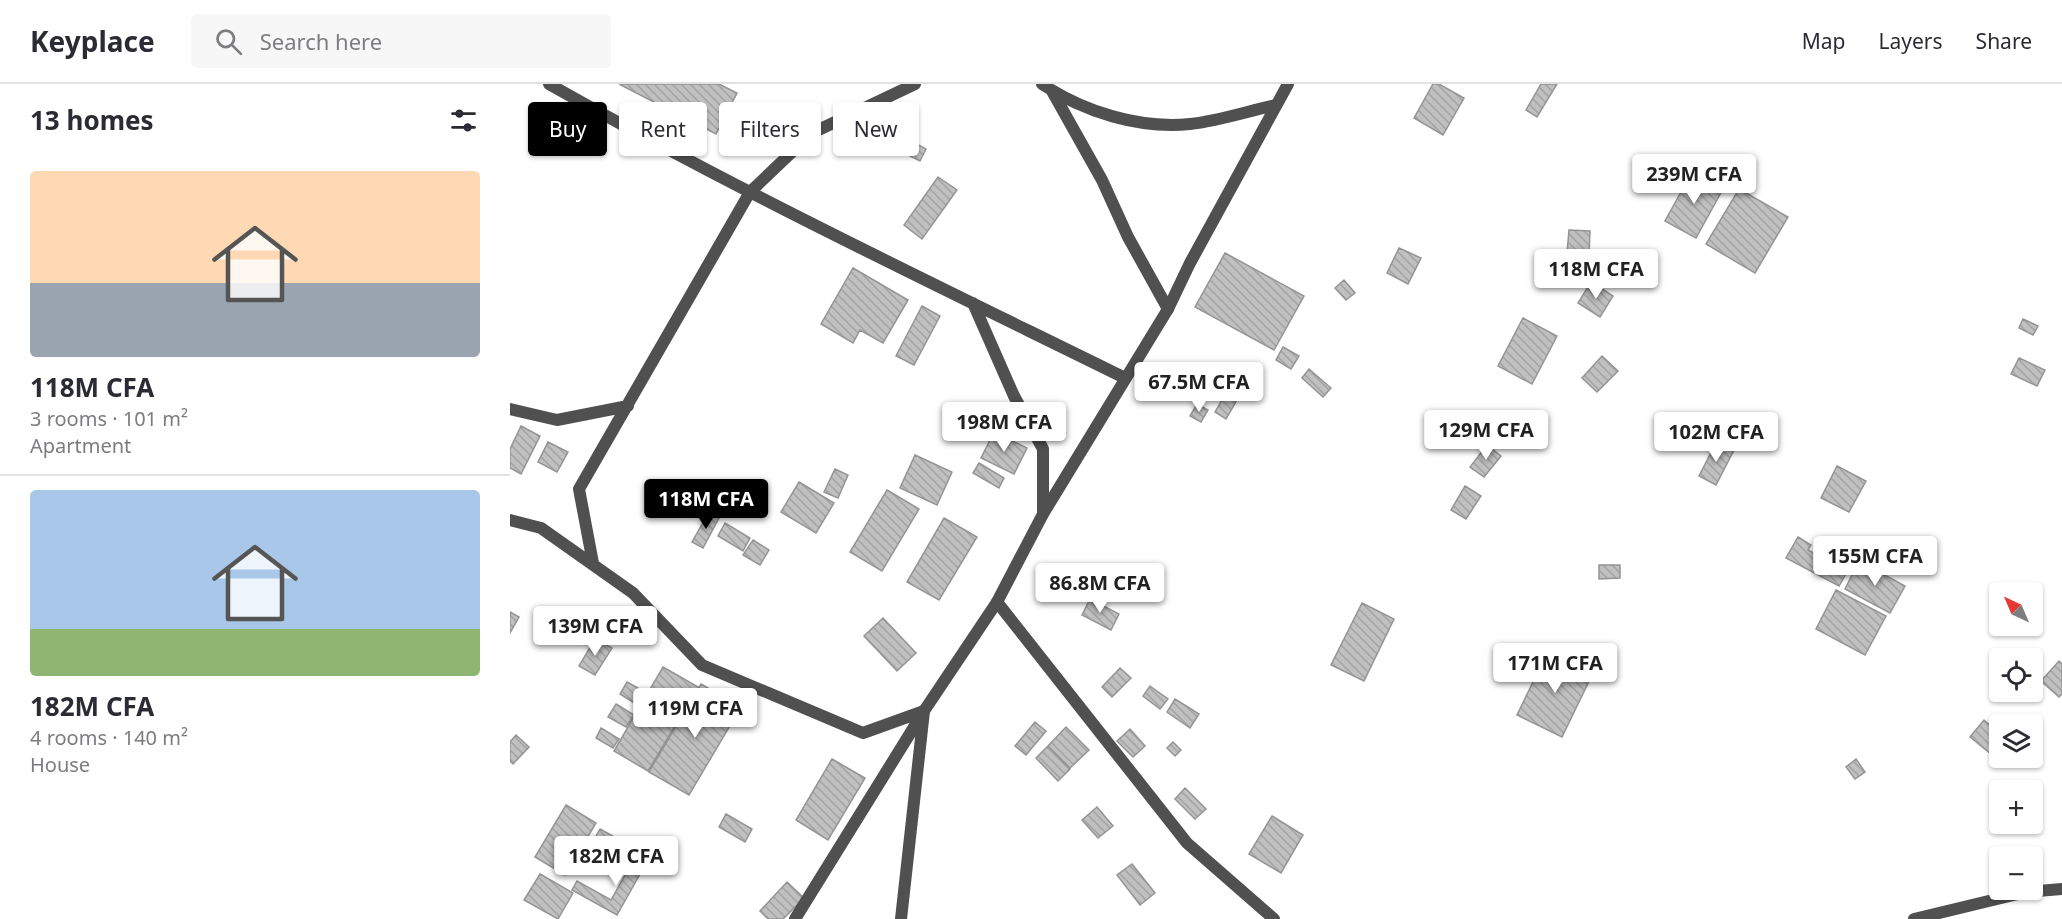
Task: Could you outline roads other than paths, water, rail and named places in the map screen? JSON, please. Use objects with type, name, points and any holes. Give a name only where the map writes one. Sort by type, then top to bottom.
[{"type":"street","points":[[549,84],[617,123],[750,192],[1125,378]]},
{"type":"street","points":[[592,563],[579,489],[750,192],[812,133],[915,84]]},
{"type":"street","points":[[795,919],[924,711],[997,602],[1043,514],[1168,309],[1190,263],[1288,84]]},
{"type":"street","points":[[1047,87],[1075,103],[1108,116],[1163,124],[1190,124],[1276,105]]},
{"type":"street","points":[[1047,87],[1102,180],[1128,237],[1168,309]]},
{"type":"street","points":[[973,303],[1014,396],[1043,449],[1043,514]]},
{"type":"street","points":[[510,409],[557,420],[628,406]]},
{"type":"street","points":[[510,520],[541,528],[633,593],[702,665],[863,733],[924,711]]},
{"type":"street","points":[[997,602],[1187,843],[1274,919]]},
{"type":"street","points":[[901,919],[924,711]]},
{"type":"street","points":[[1914,919],[2026,892],[2062,890]]}]
